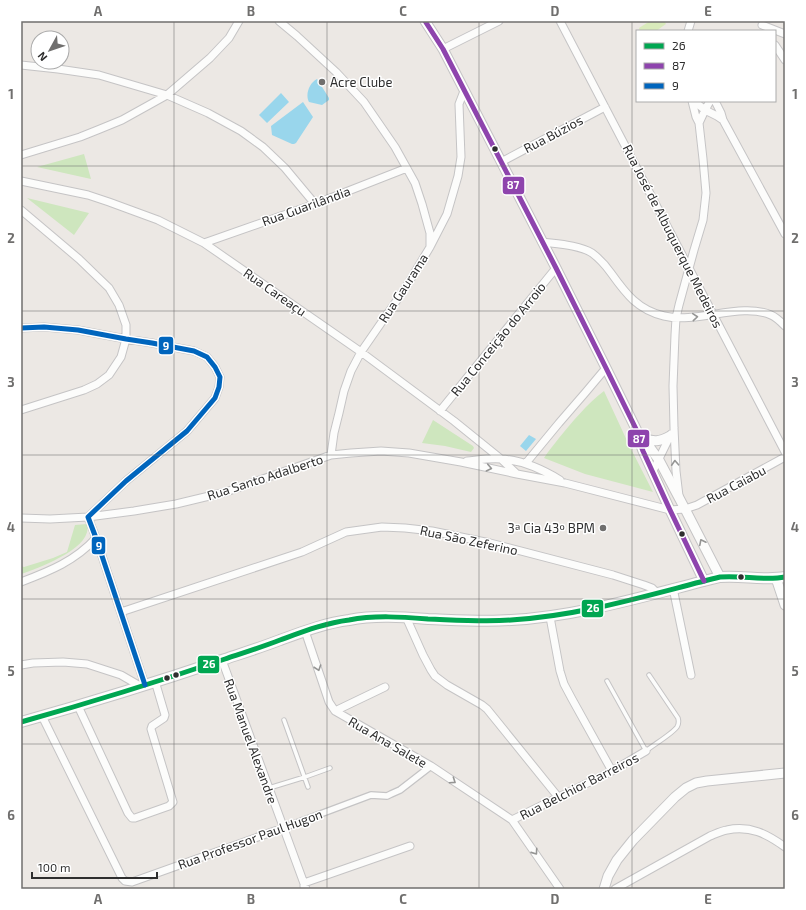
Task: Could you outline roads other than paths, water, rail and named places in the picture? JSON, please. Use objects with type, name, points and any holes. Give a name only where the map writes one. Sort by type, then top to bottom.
[{"type":"main road","points":[[21,722],[142,686],[334,622],[370,617],[471,621],[550,617],[614,604],[720,577],[780,578]]},
{"type":"street","points":[[21,155],[80,137],[122,120],[167,95],[210,58],[229,38],[239,21]]},
{"type":"street","name":"Rua Gaurama","points":[[278,21],[297,36],[336,72],[364,102],[395,147],[415,183],[430,233],[430,247],[406,287],[361,352],[351,371],[334,433],[331,455]]},
{"type":"street","points":[[425,21],[443,49],[606,368],[637,431],[640,443],[704,581]]},
{"type":"street","points":[[443,49],[499,21]]},
{"type":"street","name":"Rua José de Albuquerque Medeiros","points":[[560,21],[785,452]]},
{"type":"street","points":[[763,26],[774,30]]},
{"type":"street","points":[[776,46],[785,60]]},
{"type":"street","points":[[21,65],[99,75],[167,95],[208,113],[241,131],[263,147],[285,168],[315,204]]},
{"type":"street","points":[[430,247],[447,214],[458,176],[461,157],[459,104],[464,91]]},
{"type":"street","points":[[679,498],[672,432],[676,318],[703,220],[706,193],[699,123],[696,117],[693,102]]},
{"type":"street","points":[[694,102],[723,120]]},
{"type":"street","points":[[699,123],[709,102]]},
{"type":"street","points":[[716,102],[723,120],[785,234]]},
{"type":"street","name":"Rua Búzios","points":[[501,162],[605,107]]},
{"type":"street","name":"Rua Guarilândia","points":[[204,243],[315,204],[407,168]]},
{"type":"street","name":"Rua Careaçu","points":[[21,181],[109,202],[158,220],[204,243],[361,352],[501,458],[517,474]]},
{"type":"street","points":[[21,210],[79,259],[108,288],[119,305],[126,325],[126,340],[121,357],[108,375],[97,384],[84,390],[21,410]]},
{"type":"street","points":[[542,242],[570,246],[589,251],[597,256],[626,293],[636,303],[656,314],[676,318],[744,311],[761,312],[772,315],[785,326]]},
{"type":"street","name":"Rua Conceição do Arroio","points":[[440,411],[556,268]]},
{"type":"street","points":[[21,328],[44,327],[78,330],[126,340],[194,351],[207,357],[215,366],[220,377],[219,388],[215,398],[187,431],[126,480],[88,517],[120,612],[142,686]]},
{"type":"street","points":[[526,463],[606,368]]},
{"type":"street","points":[[637,431],[658,460],[720,577]]},
{"type":"street","points":[[643,438],[652,441],[660,441],[672,432]]},
{"type":"street","points":[[653,471],[672,432]]},
{"type":"street","name":"Rua Santo Adalberto","points":[[21,518],[50,519],[88,517],[169,505],[226,492],[331,455],[381,451],[409,453],[461,462],[565,483]]},
{"type":"street","points":[[501,458],[526,463],[547,472],[565,483]]},
{"type":"street","name":"Rua Santo Adalberto","points":[[461,462],[501,458]]},
{"type":"street","name":"Rua Caiabu","points":[[565,483],[670,510],[685,509],[697,505],[785,458]]},
{"type":"street","name":"Rua São Zeferino","points":[[120,612],[302,552],[346,532],[382,527],[432,531],[490,543],[613,575],[652,588],[657,593]]},
{"type":"street","points":[[21,582],[54,569],[72,559],[87,548],[96,538]]},
{"type":"street","points":[[780,578],[785,605]]},
{"type":"street","points":[[674,588],[691,675]]},
{"type":"street","points":[[550,617],[560,671],[564,684],[574,705],[612,771]]},
{"type":"street","points":[[406,618],[423,655],[435,676],[487,709],[559,798]]},
{"type":"street","name":"Rua Ana Salete","points":[[305,631],[329,702],[336,711],[431,766],[512,820]]},
{"type":"street","name":"Rua Manuel Alexandre","points":[[222,660],[304,887]]},
{"type":"street","points":[[21,665],[63,662],[87,664],[121,675],[142,686]]},
{"type":"street","points":[[78,706],[130,816],[132,818],[136,818],[169,806],[173,802],[151,729],[153,725],[164,718],[165,715],[155,681]]},
{"type":"street","points":[[336,711],[385,687]]},
{"type":"street","name":"Rua Professor Paul Hugon","points":[[42,716],[125,882],[132,882],[371,795],[387,796],[400,790],[431,766]]},
{"type":"street","name":"Rua Belchior Barreiros","points":[[512,820],[612,771],[646,751]]},
{"type":"street","points":[[604,889],[608,876],[617,860],[633,840],[675,797],[686,788],[696,783],[707,781],[785,773]]},
{"type":"street","points":[[512,820],[560,889]]},
{"type":"street","points":[[615,889],[710,836],[726,830],[738,828],[762,832],[785,847]]},
{"type":"street","points":[[304,887],[410,846]]},
{"type":"lane","points":[[607,681],[646,751],[673,731],[679,723],[678,718],[649,675]]},
{"type":"lane","points":[[284,720],[308,787]]},
{"type":"lane","points":[[269,788],[330,768]]},
{"type":"water","points":[[317,79],[329,98],[329,100],[322,105],[309,102],[307,96],[310,86]]},
{"type":"water","points":[[281,93],[289,102],[267,123],[259,115]]},
{"type":"water","points":[[303,102],[313,117],[296,143],[292,144],[272,135],[271,126]]},
{"type":"water","points":[[529,435],[536,439],[526,451],[520,446]]},
{"type":"place","name":"Acre Clube","points":[[322,82]]},
{"type":"place","name":"3ª Cia 43º BPM","points":[[603,528]]}]
